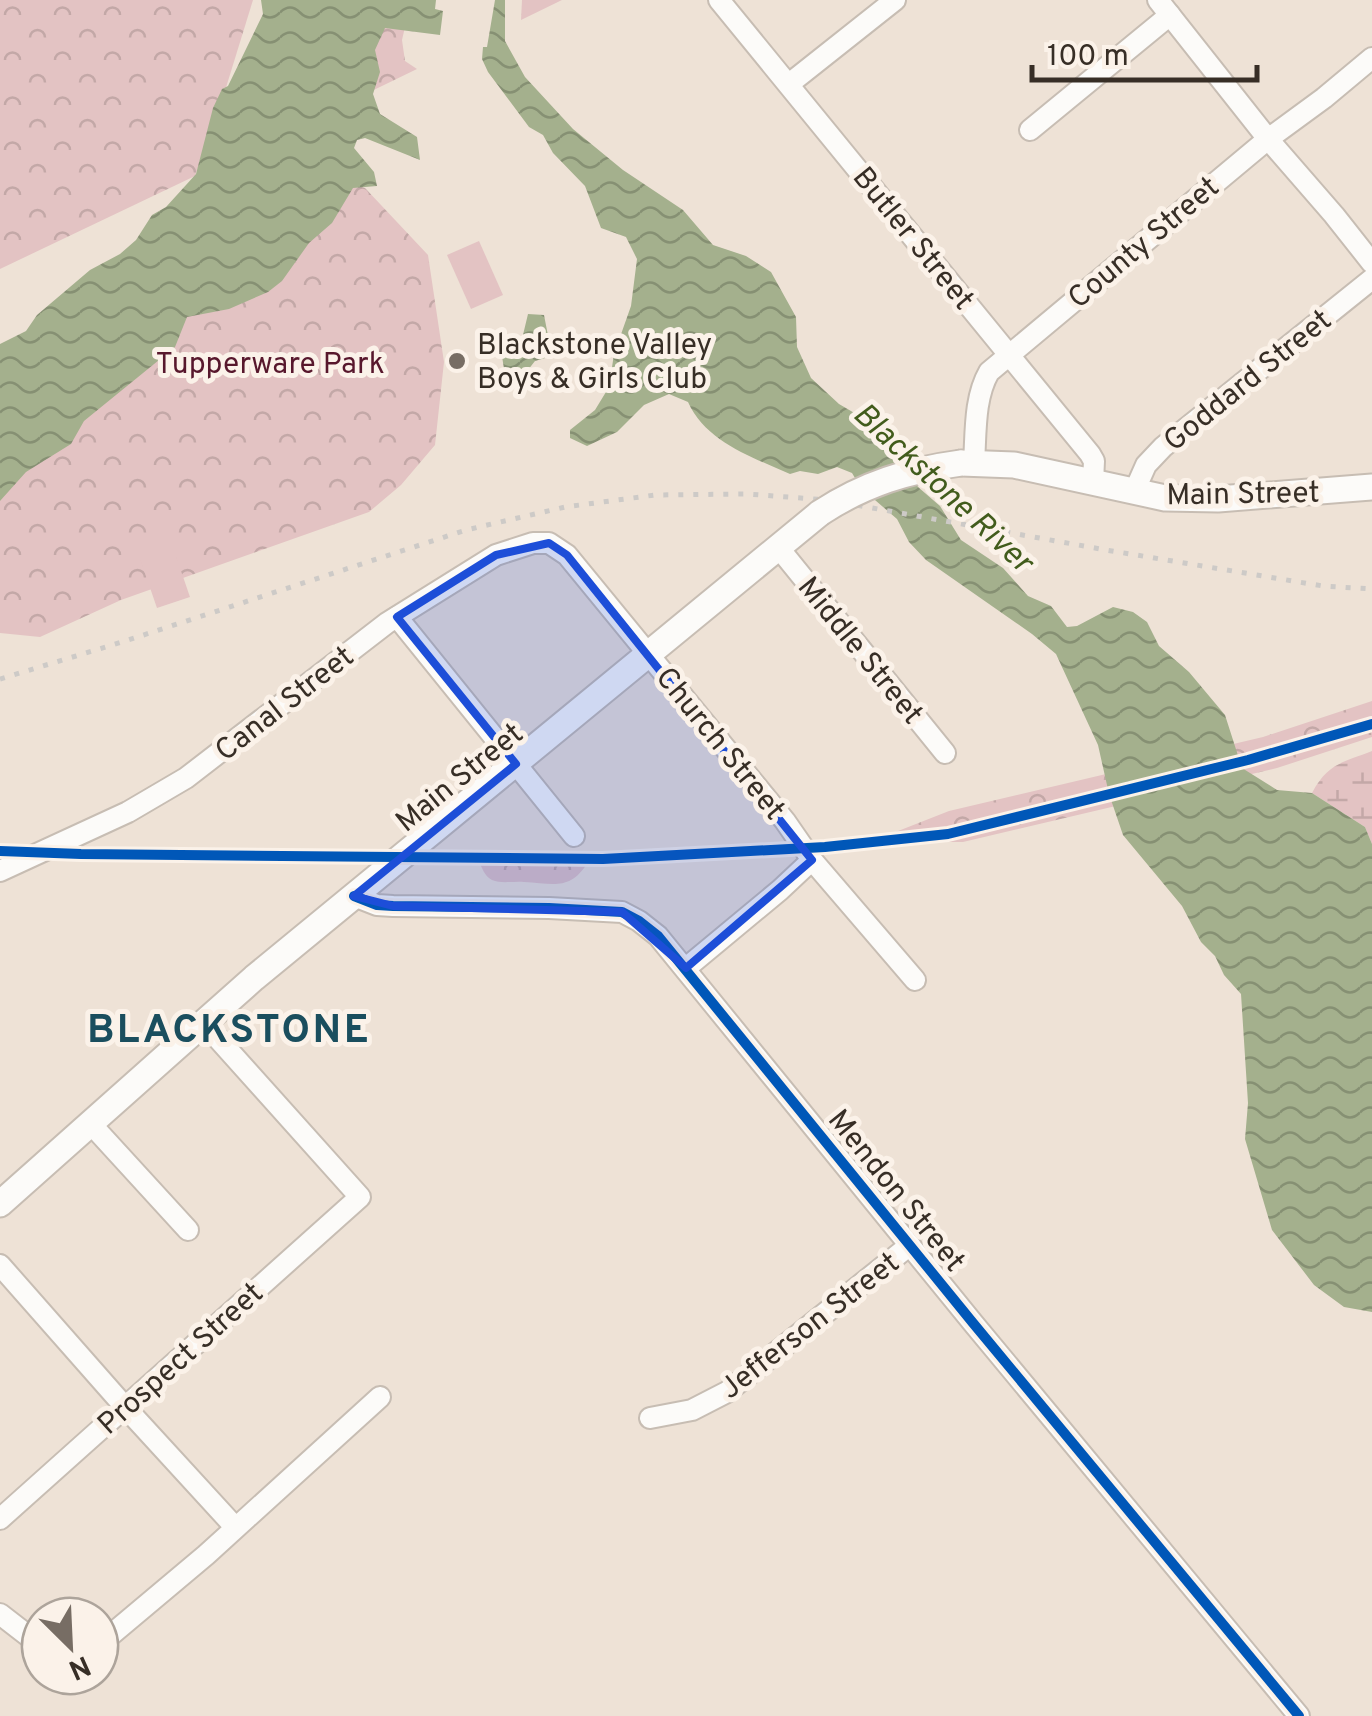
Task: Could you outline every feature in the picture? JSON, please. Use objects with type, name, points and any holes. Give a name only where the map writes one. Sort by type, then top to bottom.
[{"type":"main road","name":"Main Street","points":[[0,1204],[254,978],[820,513],[860,490],[922,469],[968,463],[1014,465],[1165,498],[1218,499],[1372,488]]},
{"type":"street","name":"Butler Street","points":[[719,0],[1090,454],[1094,461],[1093,482]]},
{"type":"street","points":[[789,84],[895,0]]},
{"type":"street","points":[[1030,130],[1164,8],[1372,263]]},
{"type":"street","name":"County Street","points":[[968,463],[982,384],[990,372],[1268,138],[1372,58]]},
{"type":"street","name":"Goddard Street","points":[[1134,492],[1146,464],[1163,447],[1372,279]]},
{"type":"street","name":"Canal Street","points":[[0,871],[128,812],[186,778],[397,617],[496,555],[533,543],[549,543],[564,551]]},
{"type":"street","name":"Middle Street","points":[[778,547],[945,752]]},
{"type":"street","name":"Church Street","points":[[564,551],[785,821],[812,860],[916,980]]},
{"type":"street","points":[[397,617],[574,836]]},
{"type":"street","points":[[686,968],[812,860]]},
{"type":"street","name":"Mendon Street","points":[[354,896],[377,905],[393,906],[622,912],[658,936],[1299,1716]]},
{"type":"street","name":"Prospect Street","points":[[0,1519],[360,1197],[204,1023]]},
{"type":"street","points":[[90,1124],[188,1230]]},
{"type":"street","name":"Jefferson Street","points":[[650,1418],[692,1410],[727,1392],[910,1245]]},
{"type":"street","points":[[0,1265],[235,1527]]},
{"type":"street","points":[[120,1627],[380,1398]]},
{"type":"street","points":[[0,1614],[20,1630]]},
{"type":"highlighted area","points":[[549,543],[567,555],[812,860],[686,968],[622,912],[393,906],[354,896],[516,764],[397,617],[496,555]]},
{"type":"green space","points":[[0,0],[253,0],[195,176],[0,269]]},
{"type":"green space","points":[[522,0],[562,0],[521,20]]},
{"type":"green space","points":[[376,25],[405,27],[405,61],[417,69],[349,102]]},
{"type":"green space","name":"Tupperware Park","points":[[303,168],[365,188],[428,255],[444,362],[435,445],[401,485],[369,512],[121,600],[40,637],[0,633],[0,401]]},
{"type":"green space","points":[[479,241],[503,295],[471,309],[447,255]]},
{"type":"green space","points":[[171,542],[190,597],[157,608],[138,553]]},
{"type":"green space","points":[[1372,701],[1372,737],[1277,768],[963,842],[898,842],[766,858],[588,862],[574,878],[560,884],[492,880],[478,860],[0,856],[0,845],[555,855],[764,847],[866,838],[893,833],[949,811],[1263,737]]},
{"type":"green space","points":[[1372,751],[1372,844],[1365,827],[1312,793],[1330,770]]},
{"type":"water","points":[[261,0],[436,0],[435,9],[443,11],[440,35],[385,28],[375,50],[380,72],[373,94],[380,114],[417,137],[420,160],[365,138],[357,140],[354,148],[374,172],[377,186],[353,188],[332,223],[309,243],[282,281],[268,292],[229,309],[187,317],[175,347],[84,421],[71,444],[26,472],[0,501],[0,344],[26,331],[37,315],[90,270],[120,254],[136,240],[152,215],[166,207],[196,174],[213,108],[263,14]]},
{"type":"water","points":[[495,0],[505,0],[505,41],[525,77],[573,129],[623,170],[683,210],[713,245],[746,256],[771,272],[796,317],[797,347],[811,378],[839,404],[880,428],[918,487],[940,506],[961,540],[1003,568],[1028,596],[1051,606],[1067,627],[1077,626],[1113,607],[1133,612],[1147,622],[1159,646],[1189,672],[1225,715],[1242,768],[1277,790],[1312,793],[1365,827],[1372,844],[1372,1312],[1344,1307],[1314,1285],[1272,1230],[1245,1139],[1248,1103],[1241,994],[1201,942],[1182,906],[1123,835],[1098,745],[1056,654],[926,560],[909,542],[897,519],[861,488],[852,473],[837,467],[818,474],[790,474],[718,438],[688,402],[669,394],[644,405],[617,432],[587,446],[570,438],[570,430],[595,410],[609,387],[614,354],[631,306],[637,259],[626,237],[601,228],[585,186],[553,153],[543,135],[529,127],[488,72],[482,59],[483,47],[487,47]]},
{"type":"water","points":[[528,314],[544,315],[552,356],[535,361],[517,384],[506,381],[500,344],[522,339]]},
{"type":"railway","points":[[0,679],[466,530],[565,507],[655,495],[748,494],[828,500],[1323,586],[1372,589]]},
{"type":"cycle path","points":[[0,851],[603,859],[825,847],[948,834],[1248,760],[1372,724]]},
{"type":"cycle path","points":[[354,896],[377,905],[393,906],[622,912],[658,936],[1299,1716]]},
{"type":"place","name":"Blackstone Valley Boys & Girls Club","points":[[457,361]]},
{"type":"district","name":"BLACKSTONE","points":[[229,1028]]},
{"type":"water label","name":"Blackstone River","points":[[944,487]]}]
